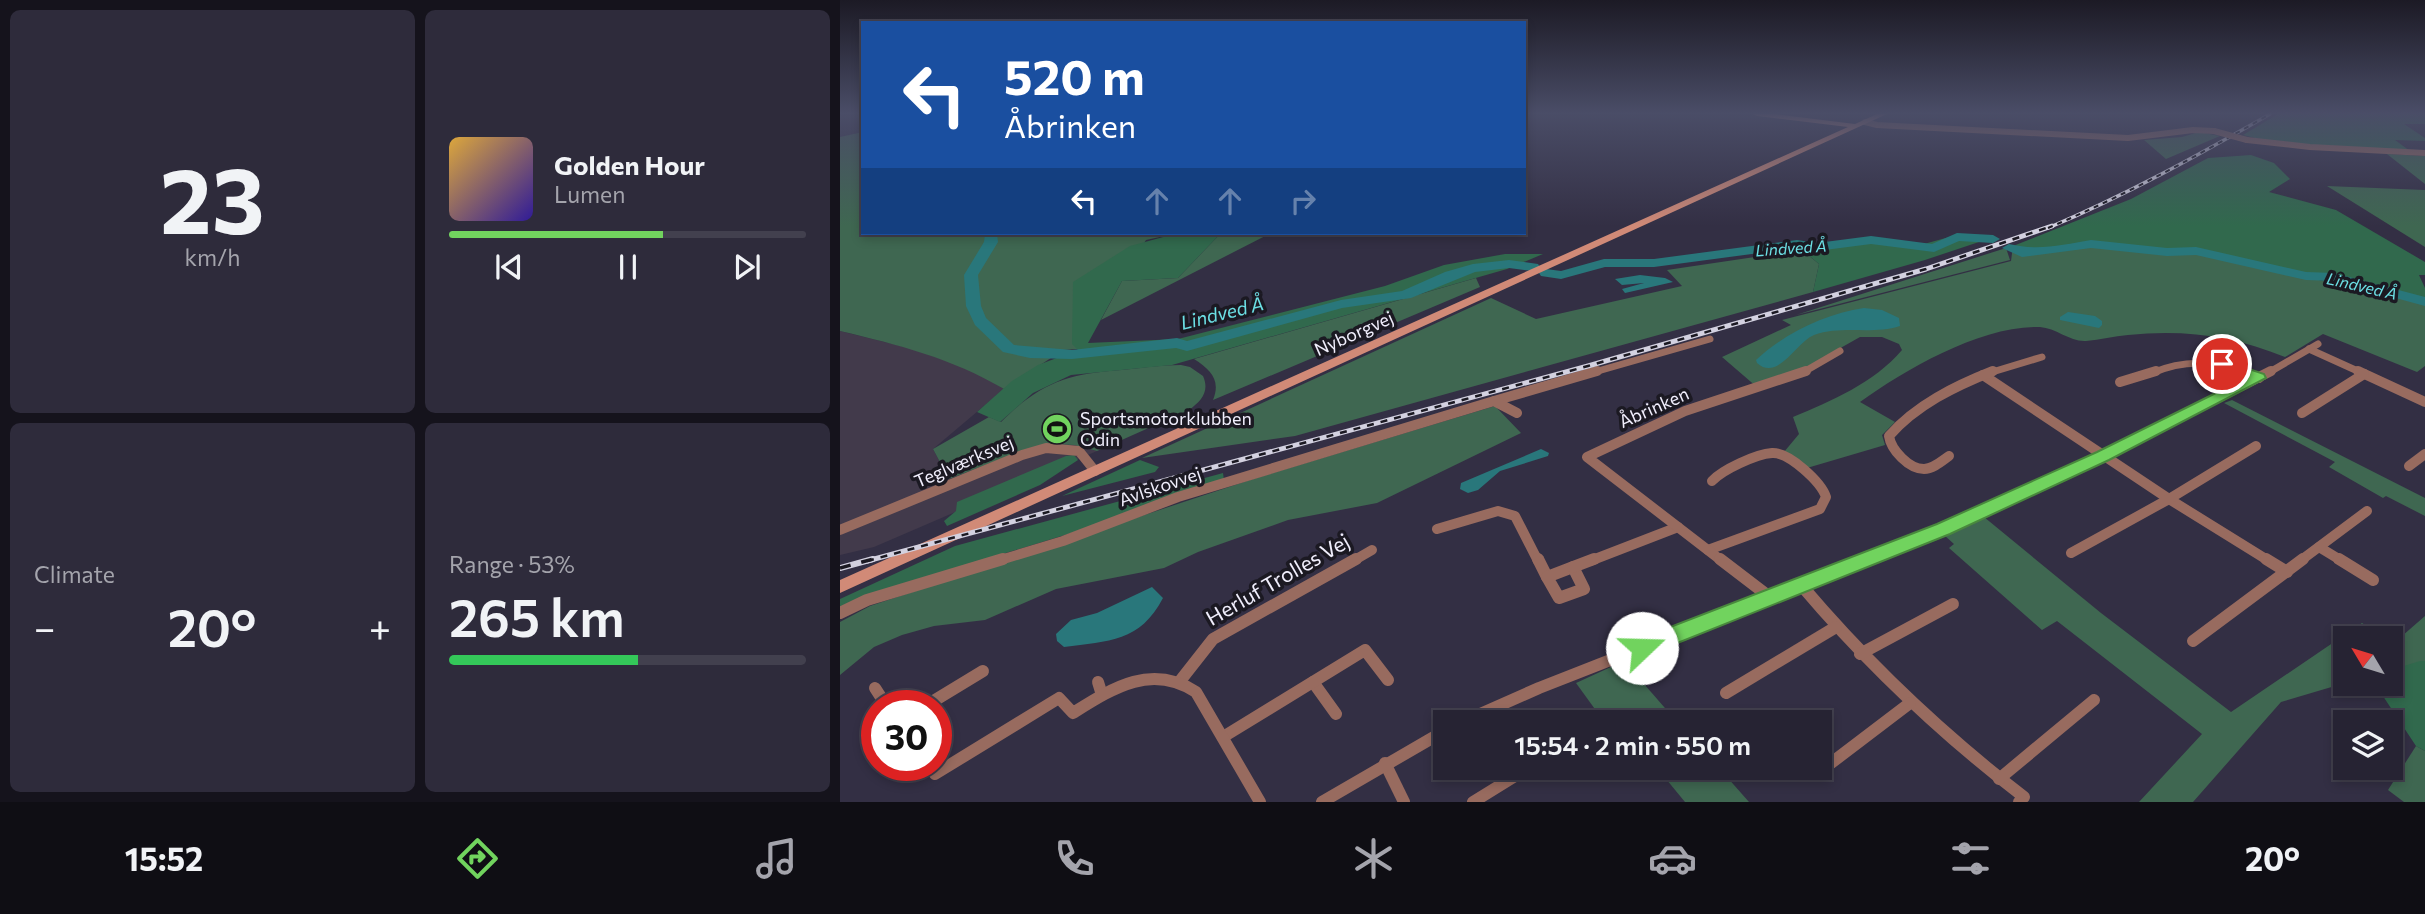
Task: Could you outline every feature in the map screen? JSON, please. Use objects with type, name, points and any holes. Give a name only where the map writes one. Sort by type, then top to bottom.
[{"type":"main road","name":"Nyborgvej","points":[[840,587],[1800,151]]},
{"type":"street","points":[[2395,151],[2425,153]]},
{"type":"street","name":"Avlskovvej","points":[[840,613],[867,600],[1063,541],[1178,498],[1494,401],[1710,339]]},
{"type":"street","points":[[1489,710],[1944,529],[2103,456],[2259,378],[2318,344]]},
{"type":"street","points":[[2309,349],[2425,402]]},
{"type":"street","name":"Åbrinken","points":[[1771,598],[1587,457],[1684,411],[1763,389],[1800,375],[1840,351]]},
{"type":"street","points":[[1949,456],[1935,466],[1915,468],[1890,444],[1889,436],[1918,411],[1983,375],[2026,359],[2042,358]]},
{"type":"street","points":[[2120,383],[2134,382],[2171,366],[2193,363],[2231,366],[2259,378]]},
{"type":"street","points":[[2302,413],[2364,374]]},
{"type":"street","points":[[1983,375],[2169,499],[2287,572]]},
{"type":"street","points":[[1494,401],[1517,413]]},
{"type":"street","points":[[2071,553],[2169,499],[2256,446]]},
{"type":"street","name":"Teglværksvej","points":[[840,530],[1022,454],[1046,448],[1079,451],[1095,471]]},
{"type":"street","points":[[1708,550],[1819,509],[1826,497],[1823,488],[1794,461],[1773,453],[1721,471],[1712,481]]},
{"type":"street","points":[[2409,466],[2425,454]]},
{"type":"street","points":[[1437,529],[1498,511],[1515,516],[1559,598],[1584,589],[1573,567]]},
{"type":"street","points":[[2193,642],[2367,511]]},
{"type":"street","points":[[1547,577],[1678,527]]},
{"type":"street","points":[[2319,547],[2374,580]]},
{"type":"street","name":"Herluf Trolles Vej","points":[[1180,681],[1213,639],[1372,550]]},
{"type":"street","points":[[1802,586],[1860,654],[1910,703],[2024,797],[2019,802]]},
{"type":"street","points":[[1860,654],[1953,604]]},
{"type":"street","points":[[1726,693],[1836,627]]},
{"type":"street","points":[[1223,737],[1364,650],[1388,680]]},
{"type":"street","points":[[952,690],[983,671]]},
{"type":"street","points":[[952,764],[1059,698],[1073,713],[1100,688],[1117,687],[1148,679],[1180,681],[1196,692],[1260,802]]},
{"type":"street","points":[[1313,682],[1336,715]]},
{"type":"street","points":[[1999,779],[2094,700]]},
{"type":"street","points":[[1832,762],[1910,703]]},
{"type":"street","points":[[1322,802],[1433,737]]},
{"type":"street","points":[[1385,763],[1404,802]]},
{"type":"street","points":[[1473,802],[1509,780]]},
{"type":"shaded area","points":[[840,151],[861,151],[861,235],[1169,235],[1146,240],[1078,349],[1063,350],[1004,389],[944,361],[904,347],[840,331]]},
{"type":"shaded area","points":[[2157,151],[2184,151],[2166,159]]},
{"type":"shaded area","points":[[2387,154],[2425,156],[2425,184]]},
{"type":"shaded area","points":[[2251,155],[2274,163],[2290,179],[2269,192],[2336,210],[2425,262],[2425,275],[2419,275],[2425,288],[2425,304],[2208,255],[2086,242],[2033,251],[2013,246],[2131,199],[2208,158]]},
{"type":"shaded area","points":[[2327,186],[2425,190],[2425,247]]},
{"type":"shaded area","points":[[1171,235],[1219,235],[1178,278],[1122,281],[1088,343],[1178,339],[1385,286],[1444,265],[1505,254],[1543,254],[1507,269],[1172,365],[1071,375],[1033,393],[1000,422],[977,412],[1012,381],[1038,365],[1078,350],[1072,344],[1073,282],[1130,246]]},
{"type":"shaded area","points":[[1219,235],[1267,235],[1101,320],[1122,281],[1178,278]]},
{"type":"shaded area","points":[[1953,236],[1988,239],[1813,292],[1819,264],[1800,248],[1864,242],[1913,247]]},
{"type":"shaded area","points":[[2086,242],[2208,255],[2425,304],[2425,366],[2417,372],[2323,334],[2285,357],[2247,344],[2208,336],[2149,333],[2080,341],[2046,328],[2018,328],[1994,333],[1946,351],[1879,389],[1860,402],[1895,422],[1882,435],[1885,445],[1807,468],[1784,452],[1799,434],[1793,417],[1837,397],[1879,372],[1902,350],[1899,344],[1882,337],[1860,337],[1798,372],[1758,388],[1722,357],[1791,325],[1782,320],[2011,261],[2013,246],[2033,251]]},
{"type":"shaded area","points":[[2006,248],[2010,260],[1796,315]]},
{"type":"shaded area","points":[[1802,250],[1819,264],[1813,292],[1295,436],[1142,458],[1491,298],[1536,319],[1682,286],[1667,270]]},
{"type":"shaded area","points":[[1640,275],[1665,278],[1673,282],[1625,293],[1622,289],[1644,283],[1622,285],[1615,279]]},
{"type":"shaded area","points":[[1476,278],[1480,287],[1213,400],[1216,387],[1213,376],[1194,359]]},
{"type":"shaded area","points":[[1864,308],[1882,310],[1899,318],[1900,326],[1879,330],[1825,332],[1807,339],[1787,359],[1772,368],[1765,368],[1757,363],[1756,360],[1767,350],[1806,326]]},
{"type":"shaded area","points":[[2068,312],[2095,316],[2102,321],[2102,325],[2099,328],[2060,320],[2060,317]]},
{"type":"shaded area","points":[[840,331],[909,348],[971,369],[1004,389],[933,449],[949,479],[1022,451],[1050,444],[1074,445],[1097,451],[874,547],[840,555]]},
{"type":"shaded area","name":"Sportsmotorklubben Odin","points":[[1181,365],[1190,367],[1203,376],[1205,391],[1197,403],[1189,410],[1097,451],[1074,445],[1050,444],[1022,451],[949,479],[933,449],[989,417],[1001,422],[1029,398],[1055,383],[1085,374]]},
{"type":"shaded area","points":[[2232,400],[2425,498],[2425,516],[2386,496],[2383,498],[2329,467],[2335,462],[2224,403]]},
{"type":"shaded area","points":[[1495,406],[1521,433],[1377,503],[1288,520],[1198,552],[1164,568],[1056,589],[985,620],[934,626],[902,635],[874,647],[840,675],[840,622],[870,606],[1256,478]]},
{"type":"shaded area","points":[[1541,449],[1549,453],[1548,456],[1500,471],[1478,490],[1468,493],[1460,489],[1461,483]]},
{"type":"shaded area","points":[[1074,455],[1078,460],[1040,485],[947,526],[944,521],[956,511],[957,502]]},
{"type":"shaded area","points":[[1140,460],[1159,467],[1155,472],[1062,496]]},
{"type":"shaded area","points":[[1223,473],[1224,480],[1078,531],[927,577],[840,608],[840,599],[955,546]]},
{"type":"shaded area","points":[[1984,517],[2101,613],[2231,712],[2333,643],[2333,687],[2281,702],[2193,802],[2139,802],[2202,734],[2057,621],[2042,630],[1949,548],[1954,544],[1944,535]]},
{"type":"shaded area","points":[[1152,587],[1163,598],[1144,623],[1133,631],[1122,637],[1080,645],[1064,647],[1057,641],[1056,634],[1071,620],[1097,613]]},
{"type":"shaded area","points":[[2425,616],[2425,661],[2403,667],[2403,635]]},
{"type":"shaded area","points":[[1624,661],[1667,710],[1596,710],[1576,683]]},
{"type":"shaded area","points":[[2425,661],[2425,751],[2416,746],[2403,726],[2403,710],[2392,710],[2383,696],[2403,696],[2403,666]]},
{"type":"shaded area","points":[[2416,746],[2425,751],[2425,802],[2404,802],[2388,790],[2394,780],[2403,780],[2403,766]]},
{"type":"shaded area","points":[[1667,780],[1730,780],[1749,802],[1685,802]]},
{"type":"waterway","name":"Lindved Å","points":[[991,235],[991,242],[971,275],[977,317],[1009,349],[1051,355],[1177,343],[1187,346],[1341,304],[1378,300],[1418,291],[1450,275],[1473,268],[1509,264],[1533,267]]},
{"type":"waterway","name":"Lindved Å","points":[[1546,273],[1561,275],[1604,263],[1654,263],[1797,244],[1817,247],[1871,240],[1934,248],[1957,237],[1993,239]]},
{"type":"waterway","name":"Lindved Å","points":[[2009,248],[2022,253],[2044,252],[2091,244],[2167,252],[2196,251],[2306,276],[2334,277],[2425,302]]},
{"type":"railway","points":[[2048,228],[2203,151]]},
{"type":"railway","points":[[867,561],[1588,366],[1926,269],[2052,226]]},
{"type":"railway","points":[[840,568],[873,559]]},
{"type":"place","name":"Sportsmotorklubben Odin","points":[[1057,429]]},
{"type":"route","points":[[1642,648],[1944,529],[2103,456],[2259,378],[2244,370],[2222,364]]}]
